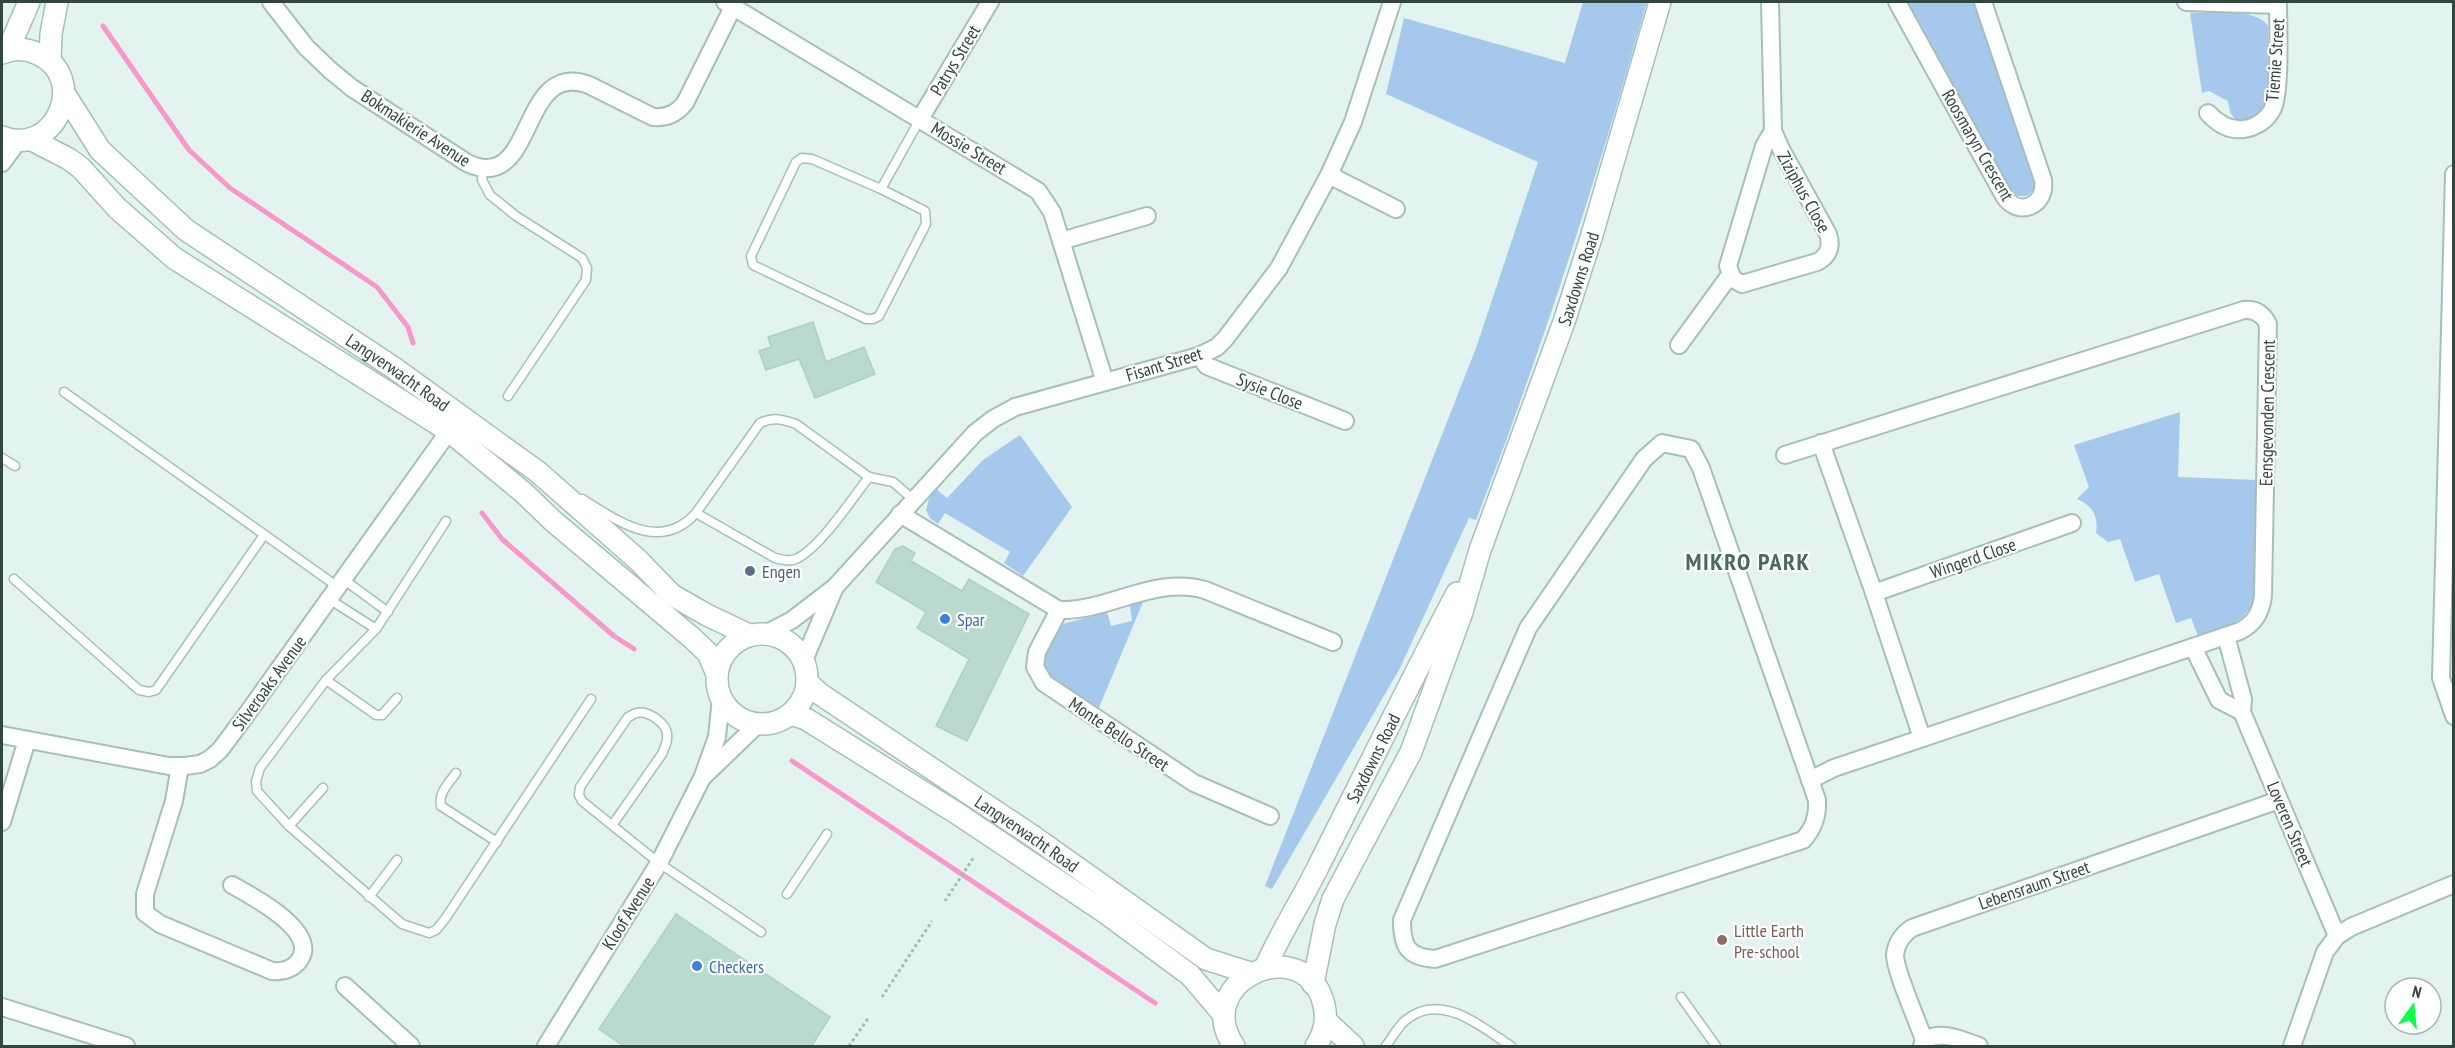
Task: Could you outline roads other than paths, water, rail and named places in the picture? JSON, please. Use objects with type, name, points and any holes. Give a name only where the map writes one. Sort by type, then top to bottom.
[{"type":"street","points":[[29,2],[5,51],[30,51],[50,62],[51,34],[57,2]]},
{"type":"street","name":"Bokmakierie Avenue","points":[[272,2],[306,47],[340,79],[467,163],[483,168],[499,165],[511,157],[544,95],[562,82],[580,82],[589,85],[653,117],[661,118],[675,113],[685,103],[728,4]]},
{"type":"street","name":"Patrys Street","points":[[920,119],[990,2]]},
{"type":"street","name":"Fisant Street","points":[[758,634],[792,620],[835,586],[975,433],[993,419],[1015,407],[1199,356],[1217,347],[1279,268],[1329,175],[1353,122],[1392,2]]},
{"type":"street","name":"Saxdowns Road","points":[[1313,984],[1325,924],[1333,899],[1411,752],[1461,615],[1480,550],[1564,322],[1660,2]]},
{"type":"street","name":"Ziziphus Close","points":[[1770,2],[1773,131],[1780,149],[1828,234],[1829,251],[1817,262],[1747,284],[1737,282],[1730,274],[1729,261],[1764,146],[1773,131]]},
{"type":"street","name":"Roosmaryn Crescent","points":[[1897,2],[2004,196],[2012,205],[2024,208],[2041,198],[2043,180],[1983,2]]},
{"type":"street","name":"Tiemie Street","points":[[2186,2],[2278,4],[2276,97],[2270,113],[2257,125],[2240,129],[2222,125],[2208,113]]},
{"type":"street","name":"Mossie Street","points":[[728,4],[1038,191],[1048,204],[1061,241],[1105,382]]},
{"type":"street","name":"Langverwacht Road","points":[[50,62],[60,76],[64,93],[100,150],[186,230],[394,368],[538,472],[638,560],[672,595],[758,634]]},
{"type":"street","points":[[2,163],[17,139],[48,129],[55,122],[63,104],[64,93]]},
{"type":"street","name":"Langverwacht Road","points":[[17,139],[69,159],[81,168],[117,208],[174,258],[448,431],[524,493],[553,521],[692,638],[708,653],[717,674]]},
{"type":"street","points":[[2454,174],[2448,624],[2441,678],[2454,716]]},
{"type":"street","points":[[1329,175],[1396,210]]},
{"type":"street","points":[[1061,241],[1147,216]]},
{"type":"street","name":"Ziziphus Close","points":[[1679,345],[1730,274]]},
{"type":"street","name":"Eensgevonden Crescent","points":[[1785,455],[2244,310],[2256,311],[2265,319],[2269,330],[2263,596],[2262,605],[2254,621],[2240,631],[1834,768],[1810,780]]},
{"type":"street","name":"Sysie Close","points":[[1199,356],[1207,366],[1345,421]]},
{"type":"street","name":"Silveroaks Avenue","points":[[2,735],[168,766],[200,764],[220,750],[448,431]]},
{"type":"street","points":[[1662,443],[1691,449],[1701,468],[1810,780],[1817,800],[1817,809],[1813,826],[1803,840],[1435,959],[1419,958],[1407,949],[1404,942],[1402,920],[1528,628],[1644,459],[1662,443]]},
{"type":"street","points":[[1821,443],[1874,592],[1922,738]]},
{"type":"street","points":[[900,514],[1059,610],[1077,610],[1165,587],[1185,586],[1205,590],[1333,642]]},
{"type":"street","name":"Wingerd Close","points":[[1874,592],[2072,523]]},
{"type":"street","name":"Saxdowns Road","points":[[1224,1015],[1233,989],[1257,970],[1282,932],[1312,878],[1377,745],[1480,550]]},
{"type":"street","name":"Fisant Street","points":[[804,660],[835,586]]},
{"type":"street","name":"Monte Bello Street","points":[[1059,610],[1037,652],[1035,667],[1044,683],[1194,783],[1270,816]]},
{"type":"street","points":[[758,634],[789,642],[804,660],[808,683],[800,705],[791,714],[770,723],[758,724],[736,716],[721,698],[717,674],[725,652],[733,644],[758,634]]},
{"type":"street","name":"Loveren Street","points":[[2226,636],[2243,699],[2242,712],[2337,936]]},
{"type":"street","points":[[2193,647],[2219,700],[2242,712]]},
{"type":"street","name":"Langverwacht Road","points":[[808,683],[820,694],[1034,837],[1206,959],[1257,970],[1291,969],[1303,975],[1313,984]]},
{"type":"street","name":"Kloof Avenue","points":[[546,1047],[659,863],[703,776],[717,737],[721,698]]},
{"type":"street","name":"Langverwacht Road","points":[[791,714],[806,719],[958,813],[1106,913],[1190,975],[1224,1015]]},
{"type":"street","name":"Kloof Avenue","points":[[703,776],[758,724]]},
{"type":"street","points":[[2,822],[27,740]]},
{"type":"street","points":[[180,766],[174,801],[145,894],[145,913],[160,924],[272,971],[290,969],[296,964],[304,948],[300,935],[275,912],[232,885]]},
{"type":"street","name":"Lebensraum Street","points":[[1923,1043],[1896,962],[1897,945],[1906,932],[2279,800]]},
{"type":"street","points":[[2292,1047],[2325,952],[2337,936],[2351,927],[2454,884]]},
{"type":"street","points":[[1313,984],[1321,995],[1326,1021],[1316,1047]]},
{"type":"street","points":[[345,986],[411,1047]]},
{"type":"street","points":[[2,1007],[88,1040],[126,1047]]},
{"type":"street","points":[[1224,1015],[1231,1044]]},
{"type":"street","points":[[1326,1021],[1353,1047]]},
{"type":"street","points":[[1923,1043],[1938,1035],[1945,1035],[1979,1047]]},
{"type":"lane","points":[[881,189],[920,119]]},
{"type":"lane","points":[[802,158],[812,159],[881,189],[925,211],[927,218],[879,315],[873,319],[866,319],[753,265],[751,256],[796,162],[802,158]]},
{"type":"lane","points":[[483,168],[482,180],[490,195],[516,216],[582,258],[587,268],[586,280],[508,396]]},
{"type":"lane","points":[[64,392],[337,588],[376,629]]},
{"type":"lane","points":[[538,472],[612,517],[635,528],[656,533],[677,529],[687,524],[696,513],[760,423],[770,419],[796,424],[869,477],[893,482],[914,500]]},
{"type":"lane","points":[[2,458],[15,466]]},
{"type":"lane","points":[[696,513],[775,558],[786,561],[797,559],[812,548],[869,477]]},
{"type":"lane","points":[[446,521],[376,629],[326,680],[260,768],[256,781],[257,791],[289,826],[369,897],[402,924],[429,933],[436,930],[445,919],[591,699]]},
{"type":"lane","points":[[14,579],[139,690],[149,692],[156,690],[264,535]]},
{"type":"lane","points":[[337,588],[388,612]]},
{"type":"lane","points":[[326,680],[376,715],[382,715],[397,698]]},
{"type":"lane","points":[[613,824],[666,744],[666,729],[662,723],[646,714],[638,712],[628,717],[580,787],[579,795],[582,801],[659,863],[761,932]]},
{"type":"lane","points":[[456,773],[441,794],[441,806],[497,842]]},
{"type":"lane","points":[[289,826],[323,788]]},
{"type":"lane","points":[[787,894],[827,834]]},
{"type":"lane","points":[[369,897],[397,860]]},
{"type":"lane","points":[[1681,997],[1716,1047]]},
{"type":"lane","points":[[1386,1047],[1404,1021],[1419,1011],[1439,1009],[1461,1014],[1511,1047]]},
{"type":"waterway","points":[[103,26],[189,150],[230,188],[377,287],[408,327],[413,343]]},
{"type":"waterway","points":[[482,513],[502,539],[614,636],[634,649]]},
{"type":"waterway","points":[[792,761],[1155,1003]]},
{"type":"place","name":"Engen","points":[[750,571]]},
{"type":"place","name":"Spar","points":[[945,619]]},
{"type":"place","name":"Little Earth Pre-school","points":[[1722,940]]},
{"type":"place","name":"Checkers","points":[[697,966]]},
{"type":"district","name":"MIKRO PARK","points":[[1748,561]]}]
